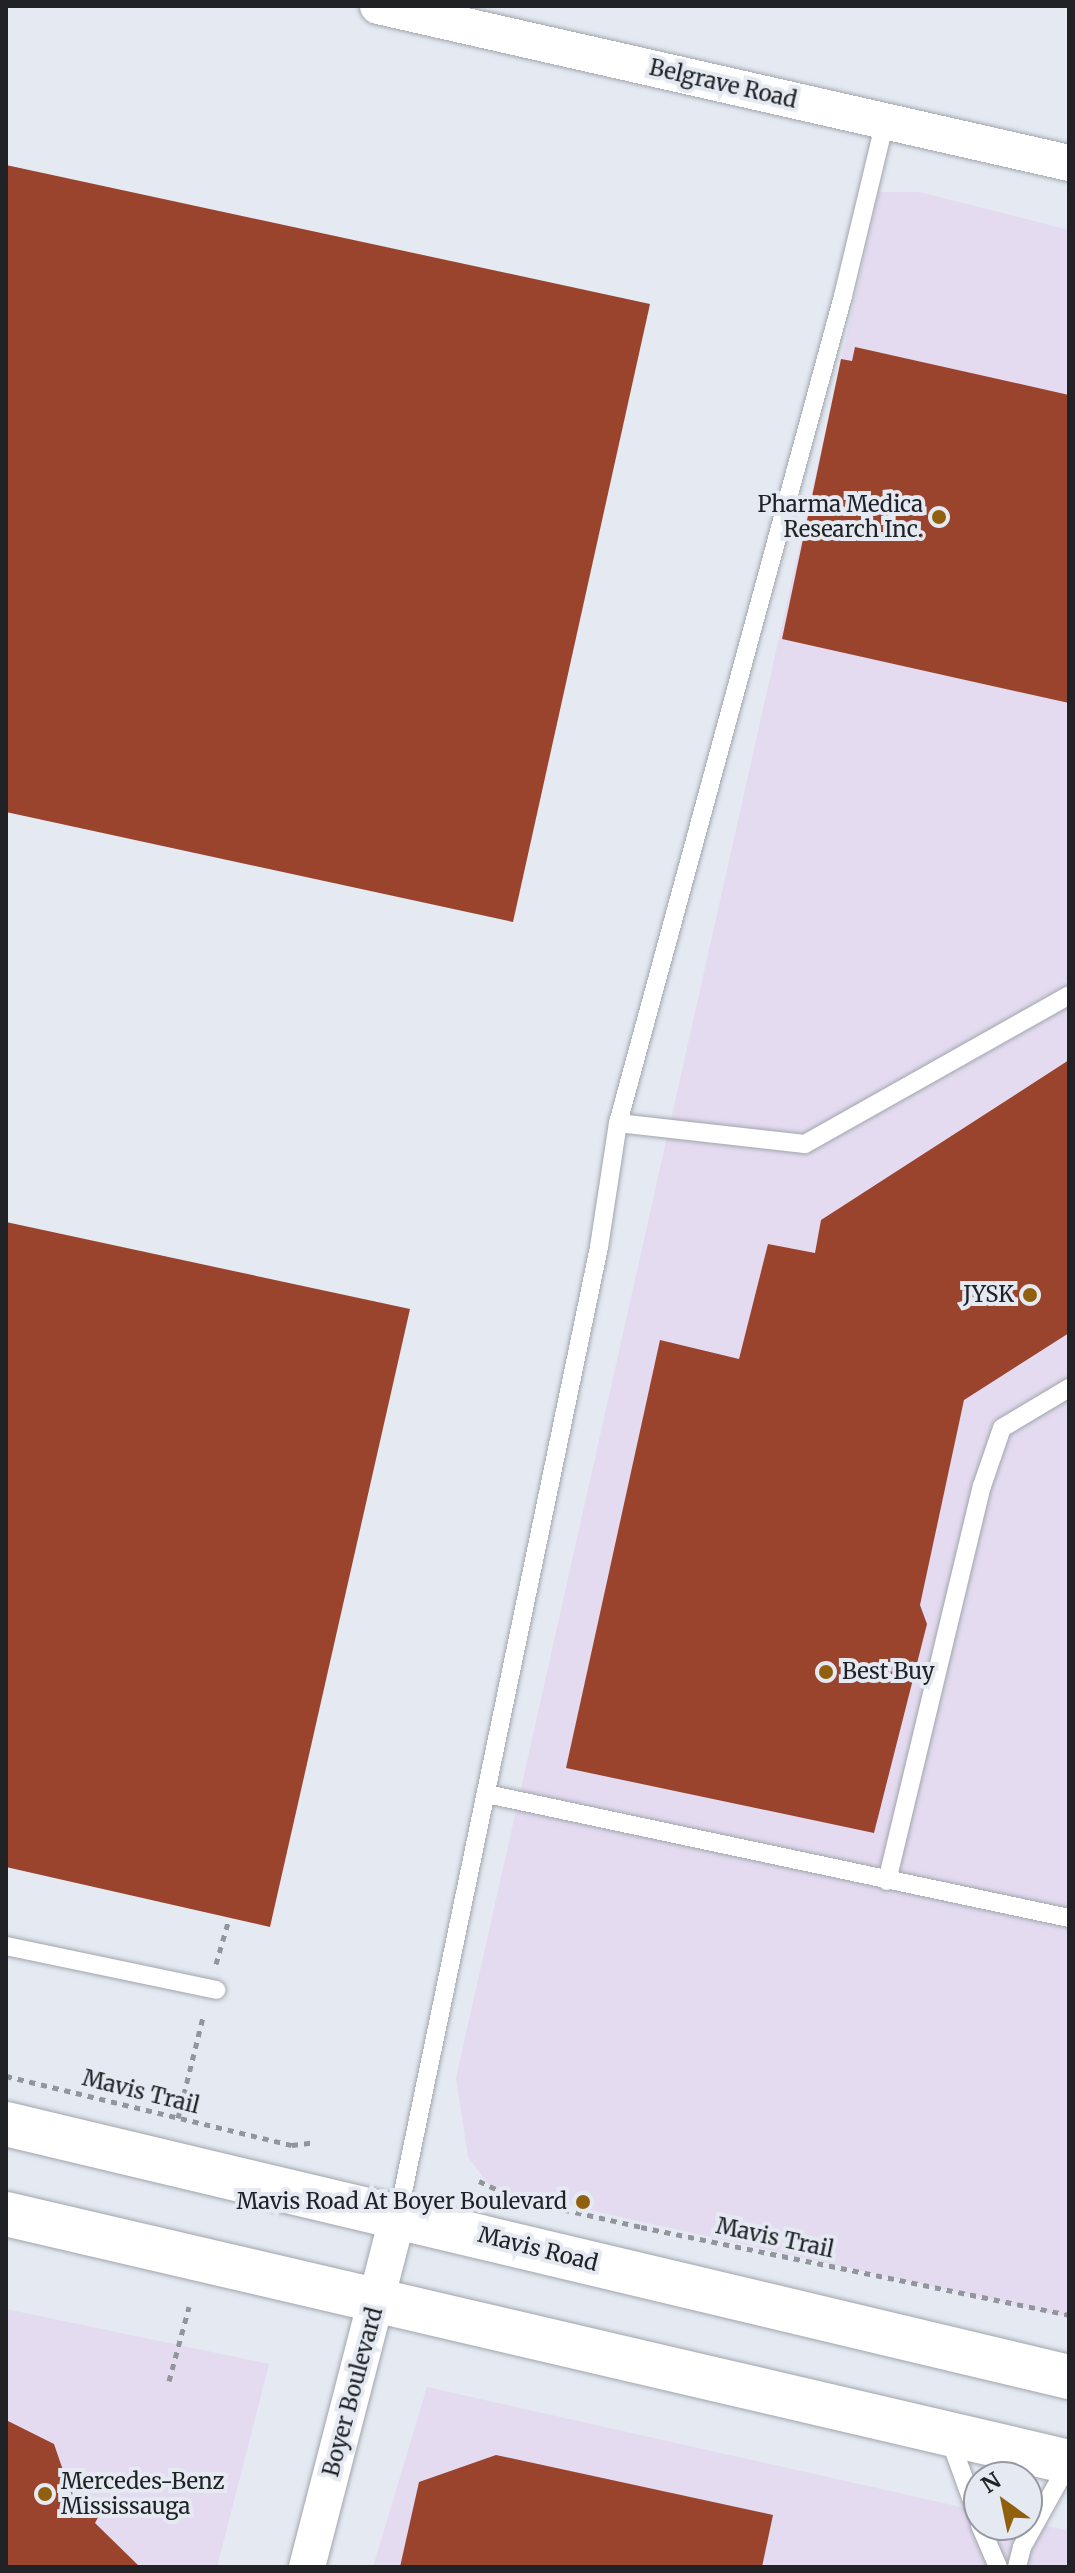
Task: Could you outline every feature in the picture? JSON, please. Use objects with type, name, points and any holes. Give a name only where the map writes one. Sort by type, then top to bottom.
[{"type":"main road","name":"Mavis Road","points":[[6,2124],[1069,2377]]},
{"type":"main road","points":[[6,2214],[1069,2462]]},
{"type":"street","name":"Belgrave Road","points":[[378,6],[1069,163]]},
{"type":"street","name":"Boyer Boulevard","points":[[307,2567],[398,2216]]},
{"type":"lane","points":[[398,2216],[599,1247],[618,1123],[843,296],[885,121]]},
{"type":"lane","points":[[618,1123],[805,1144],[1069,995]]},
{"type":"lane","points":[[887,1881],[979,1500],[1002,1428],[1069,1388]]},
{"type":"lane","points":[[487,1794],[1069,1918]]},
{"type":"lane","points":[[6,1946],[216,1990]]},
{"type":"lane","points":[[948,2434],[963,2476]]},
{"type":"lane","points":[[1017,2567],[1022,2547],[1069,2462]]},
{"type":"lane","points":[[987,2541],[998,2567]]},
{"type":"path","name":"Mavis Trail","points":[[6,2076],[292,2145],[315,2142]]},
{"type":"path","name":"Mavis Trail","points":[[479,2181],[517,2199],[1069,2315]]},
{"type":"path","points":[[169,2381],[189,2307]]},
{"type":"shaded area","points":[[879,192],[919,192],[1069,230],[1069,2317],[491,2188],[468,2157],[456,2078]]},
{"type":"shaded area","points":[[6,2309],[269,2364],[217,2567],[6,2567]]},
{"type":"shaded area","points":[[427,2387],[963,2507],[963,2541],[1043,2541],[1043,2525],[1069,2531],[1069,2567],[373,2567]]},
{"type":"building","points":[[6,165],[650,304],[513,922],[6,812]]},
{"type":"building","name":"Pharma Medica Research Inc.","points":[[855,347],[1069,395],[1069,703],[782,639],[841,359],[852,361]]},
{"type":"building","points":[[1069,1060],[1069,1333],[964,1400],[920,1605],[927,1624],[874,1833],[566,1768],[660,1340],[739,1359],[768,1244],[815,1253],[821,1220]]},
{"type":"building","points":[[6,1222],[410,1309],[270,1927],[6,1867]]},
{"type":"building","name":"Mercedes-Benz Mississauga","points":[[6,2420],[54,2444],[66,2479],[102,2510],[95,2523],[140,2567],[6,2567]]},
{"type":"building","points":[[496,2455],[773,2515],[762,2567],[400,2567],[419,2482]]},
{"type":"place","name":"Pharma Medica Research Inc.","points":[[939,517]]},
{"type":"place","name":"JYSK","points":[[1030,1295]]},
{"type":"place","name":"Best Buy","points":[[826,1672]]},
{"type":"place","name":"Mavis Road At Boyer Boulevard","points":[[583,2202]]},
{"type":"place","name":"Mercedes-Benz Mississauga","points":[[45,2494]]}]
